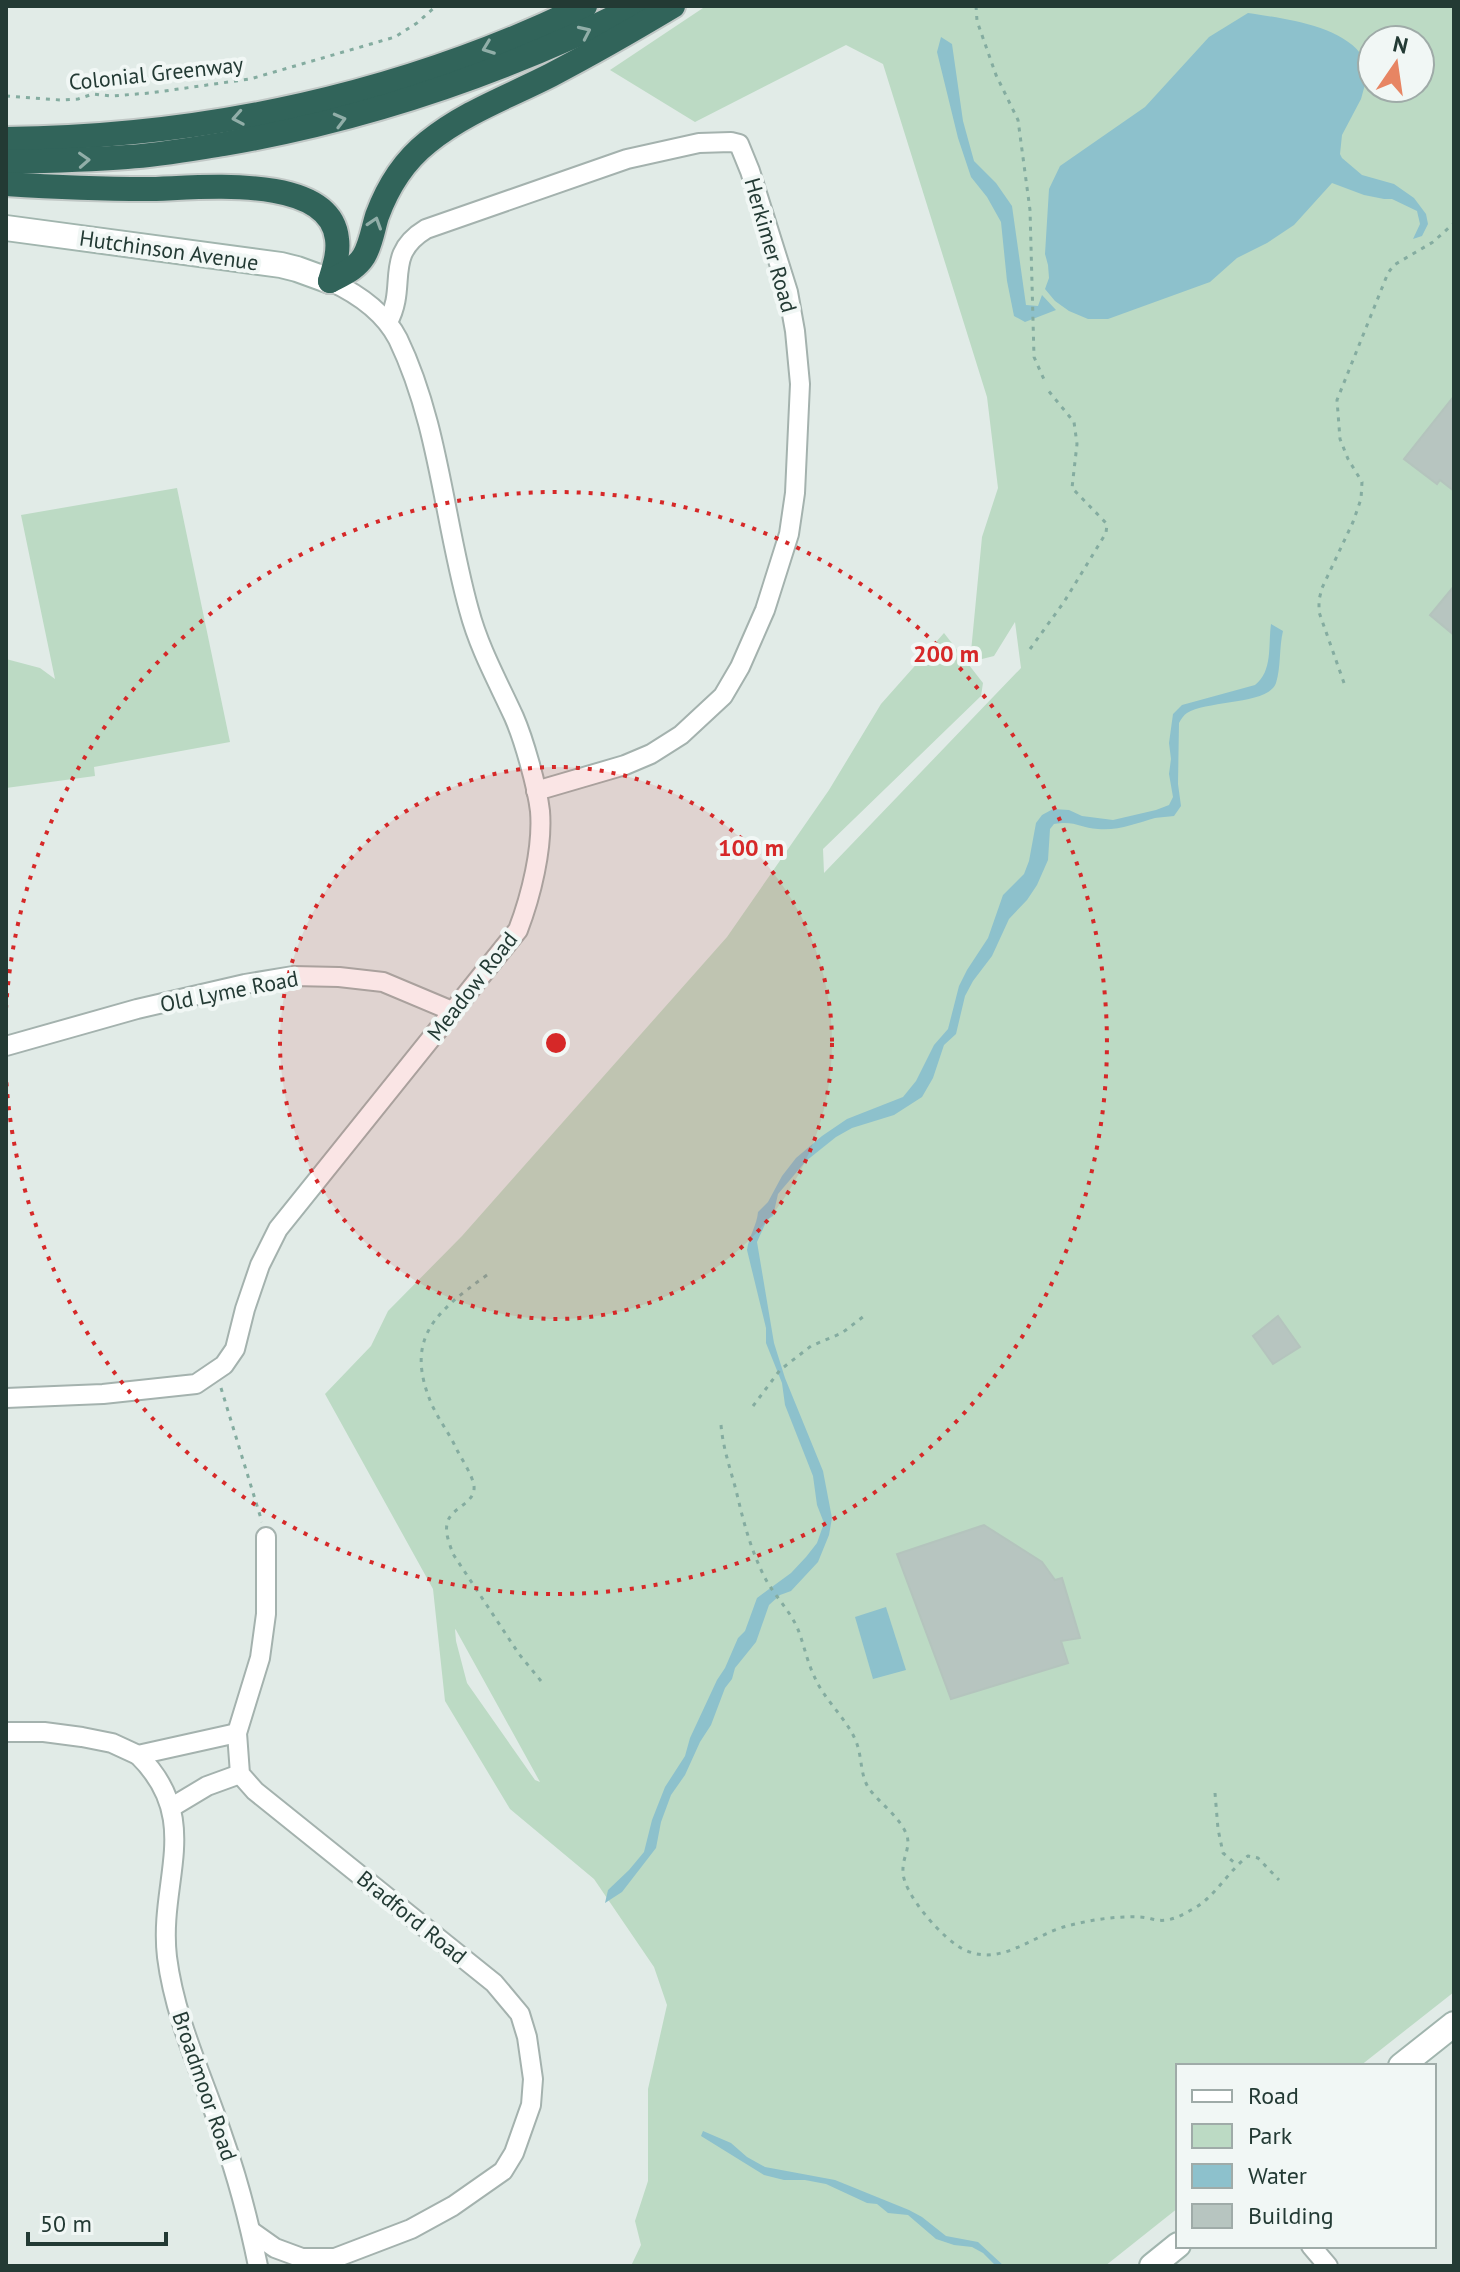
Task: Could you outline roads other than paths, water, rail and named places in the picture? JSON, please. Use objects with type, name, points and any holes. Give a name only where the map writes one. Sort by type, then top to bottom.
[{"type":"highway","points":[[6,139],[102,136],[196,126],[328,100],[457,60],[521,36],[585,6]]},
{"type":"highway","points":[[6,162],[131,157],[329,123],[463,82],[576,36],[637,6]]},
{"type":"highway","points":[[330,281],[350,271],[364,256],[378,214],[393,183],[403,166],[430,140],[462,118],[552,74],[673,6]]},
{"type":"highway","points":[[6,184],[128,189],[275,189],[306,200],[334,226],[337,247],[330,281]]},
{"type":"street","name":"Herkimer Road","points":[[388,322],[395,303],[399,266],[406,245],[426,229],[627,159],[699,143],[739,144],[788,292],[795,331],[800,384],[795,493],[789,534],[765,610],[740,667],[723,696],[681,735],[651,754],[625,765],[536,791]]},
{"type":"street","name":"Hutchinson Avenue","points":[[6,228],[281,265],[330,281]]},
{"type":"street","name":"Meadow Road","points":[[6,1398],[103,1394],[196,1384],[224,1365],[235,1349],[260,1265],[278,1229],[518,930],[527,907],[537,857],[540,814],[536,791],[515,720],[469,612],[438,467],[419,397],[388,322],[330,281]]},
{"type":"street","name":"Old Lyme Road","points":[[6,1046],[137,1009],[293,976],[383,982],[452,1011]]},
{"type":"street","points":[[172,1807],[207,1786],[240,1774],[237,1733],[260,1658],[266,1614],[266,1537]]},
{"type":"street","points":[[6,1732],[44,1732],[82,1737],[112,1743],[138,1755],[237,1733]]},
{"type":"street","name":"Broadmoor Road","points":[[138,1755],[154,1771],[172,1807],[174,1860],[166,1935],[170,1973],[179,2019],[224,2138],[258,2266]]},
{"type":"street","name":"Bradford Road","points":[[240,1774],[255,1791],[494,1983],[520,2014],[533,2079],[531,2105],[514,2153],[503,2171],[453,2206],[411,2229],[331,2262],[302,2258],[275,2248],[251,2231]]},
{"type":"street","points":[[1404,2064],[1454,2024]]},
{"type":"street","points":[[1152,2266],[1176,2247]]},
{"type":"street","points":[[1313,2248],[1328,2266]]},
{"type":"water","points":[[1248,13],[1324,29],[1350,43],[1356,49],[1358,104],[1342,135],[1340,154],[1362,175],[1394,184],[1414,198],[1426,214],[1428,224],[1422,236],[1413,239],[1420,224],[1417,211],[1392,199],[1364,195],[1332,183],[1294,225],[1237,258],[1210,282],[1108,319],[1088,319],[1069,311],[1045,289],[1049,278],[1045,254],[1049,189],[1060,166],[1145,107],[1209,37]]},
{"type":"water","points":[[941,37],[952,44],[963,121],[974,161],[996,183],[1012,206],[1026,305],[1038,306],[1042,295],[1056,310],[1025,322],[1014,316],[1001,222],[971,177],[958,138],[937,52]]},
{"type":"water","points":[[1271,624],[1283,631],[1278,677],[1271,690],[1250,699],[1196,709],[1186,714],[1179,723],[1178,784],[1181,806],[1174,816],[1113,829],[1054,824],[1050,829],[1048,860],[1037,885],[1009,919],[992,956],[973,981],[965,996],[956,1034],[944,1045],[933,1078],[922,1097],[894,1115],[852,1128],[836,1137],[806,1161],[778,1194],[773,1216],[767,1220],[757,1242],[774,1343],[823,1471],[832,1518],[829,1535],[818,1562],[791,1591],[780,1595],[769,1605],[756,1642],[735,1668],[711,1725],[671,1795],[656,1848],[622,1892],[605,1903],[608,1890],[644,1852],[665,1787],[685,1756],[690,1738],[738,1638],[745,1631],[757,1598],[791,1573],[806,1557],[817,1543],[824,1523],[817,1505],[813,1476],[785,1405],[782,1383],[766,1343],[766,1328],[747,1250],[758,1212],[768,1202],[796,1158],[822,1136],[847,1119],[903,1097],[916,1081],[934,1045],[948,1029],[959,986],[988,938],[1003,895],[1024,874],[1036,823],[1042,815],[1053,809],[1069,810],[1082,816],[1113,820],[1169,805],[1173,797],[1169,743],[1173,714],[1182,705],[1255,685],[1265,673],[1269,658]]},
{"type":"water","points":[[886,1607],[906,1670],[873,1679],[855,1617]]},
{"type":"water","points":[[703,2131],[731,2143],[765,2167],[835,2180],[909,2210],[946,2236],[978,2242],[1004,2266],[996,2266],[972,2247],[936,2239],[908,2215],[888,2213],[877,2204],[867,2203],[826,2184],[764,2175],[701,2136]]}]
